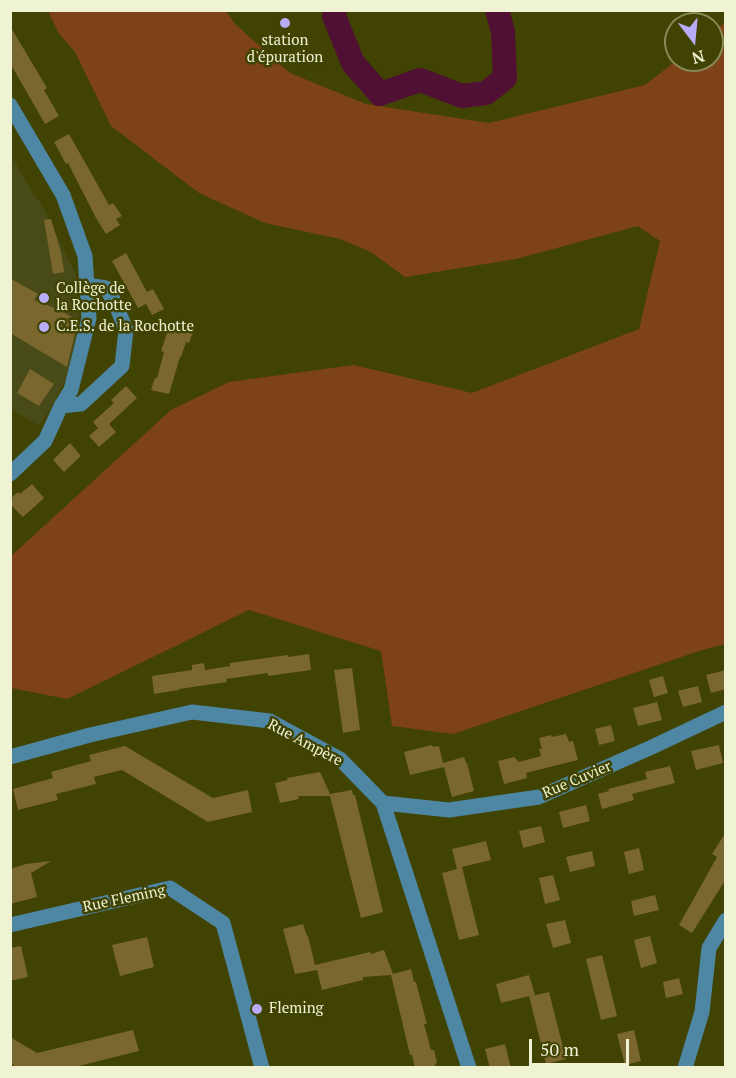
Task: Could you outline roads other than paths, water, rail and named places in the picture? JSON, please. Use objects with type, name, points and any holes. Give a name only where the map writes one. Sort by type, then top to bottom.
[{"type":"street","points":[[10,105],[63,195],[84,256],[89,318],[71,390],[45,441],[10,474]]},
{"type":"street","points":[[61,406],[81,404],[122,366],[126,330],[116,305],[106,288],[87,285]]},
{"type":"street","name":"Rue Ampère","points":[[10,756],[192,712],[270,721],[340,759],[383,803],[469,1068]]},
{"type":"street","name":"Rue Cuvier","points":[[383,803],[449,810],[539,797],[726,712]]},
{"type":"street","name":"Rue Fleming","points":[[10,925],[170,888],[223,923],[262,1068]]},
{"type":"street","points":[[685,1068],[702,1012],[709,948],[726,920]]},
{"type":"waterway","points":[[335,10],[334,16],[353,63],[380,94],[420,80],[462,96],[486,93],[505,78],[503,32],[497,10]]},
{"type":"place","name":"station d'épuration","points":[[285,23]]},
{"type":"place","name":"Collège de la Rochotte","points":[[44,298]]},
{"type":"place","name":"C.E.S. de la Rochotte","points":[[44,327]]},
{"type":"place","name":"Fleming","points":[[257,1009]]}]
